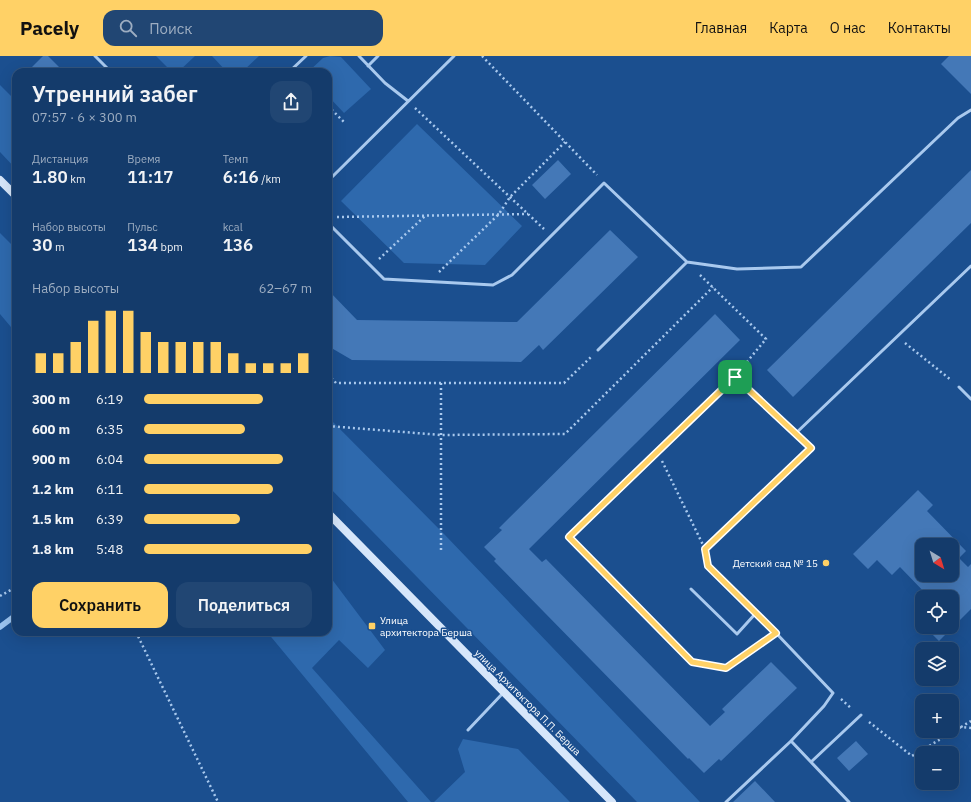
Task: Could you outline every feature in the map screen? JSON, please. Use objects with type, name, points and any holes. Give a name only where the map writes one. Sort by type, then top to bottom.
[{"type":"street","points":[[0,180],[12,192]]},
{"type":"street","name":"улица Архитектора П.П. Берша","points":[[332,517],[612,802]]},
{"type":"lane","points":[[95,56],[107,68]]},
{"type":"lane","points":[[293,68],[306,56]]},
{"type":"lane","points":[[359,56],[368,66],[408,101]]},
{"type":"lane","points":[[368,66],[378,56]]},
{"type":"lane","points":[[332,177],[454,56]]},
{"type":"lane","points":[[332,227],[384,279],[493,285],[512,275],[604,182],[687,262],[737,268],[801,267],[958,118],[971,110]]},
{"type":"lane","points":[[598,350],[687,262]]},
{"type":"lane","points":[[776,633],[726,668],[692,662],[569,537],[735,377],[795,434],[971,266]]},
{"type":"lane","points":[[959,387],[971,399]]},
{"type":"lane","points":[[708,566],[776,633],[832,693],[824,706],[791,741],[726,802]]},
{"type":"lane","points":[[691,589],[737,634],[756,614]]},
{"type":"lane","points":[[468,730],[504,692]]},
{"type":"lane","points":[[811,762],[860,715]]},
{"type":"lane","points":[[791,741],[849,802]]},
{"type":"path","points":[[482,56],[604,182]]},
{"type":"path","points":[[408,101],[552,236]]},
{"type":"path","points":[[332,110],[344,122]]},
{"type":"path","points":[[428,282],[499,214],[510,197],[565,142]]},
{"type":"path","points":[[336,217],[528,214]]},
{"type":"path","points":[[371,267],[425,215]]},
{"type":"path","points":[[687,262],[766,339],[735,377]]},
{"type":"path","points":[[332,426],[441,435],[565,434],[713,287]]},
{"type":"path","points":[[897,337],[959,387]]},
{"type":"path","points":[[332,378],[336,383],[564,383],[598,350]]},
{"type":"path","points":[[440,383],[441,551]]},
{"type":"path","points":[[705,549],[811,448],[795,434]]},
{"type":"path","points":[[657,452],[705,549],[708,566]]},
{"type":"path","points":[[0,596],[12,589]]},
{"type":"path","points":[[138,636],[218,802]]},
{"type":"path","points":[[832,693],[912,756],[971,721]]},
{"type":"path","points":[[961,727],[971,728]]},
{"type":"shaded area","points":[[156,56],[195,56],[182,68],[168,68]]},
{"type":"shaded area","points":[[212,56],[259,56],[246,68],[223,68]]},
{"type":"shaded area","points":[[330,56],[341,57],[371,89],[344,113],[332,100],[332,68],[312,68],[323,58]]},
{"type":"shaded area","points":[[0,85],[12,97],[12,165],[0,152]]},
{"type":"shaded area","points":[[417,124],[522,226],[485,265],[404,263],[341,201]]},
{"type":"shaded area","points":[[0,233],[12,245],[12,328],[0,314]]},
{"type":"shaded area","points":[[332,421],[445,535],[700,802],[637,802],[332,490]]},
{"type":"shaded area","points":[[332,579],[385,650],[368,668],[339,640],[312,668],[431,802],[408,802],[270,636],[332,636]]},
{"type":"shaded area","points":[[463,739],[518,749],[570,802],[434,802],[465,772],[458,749]]},
{"type":"building","points":[[43,56],[48,56],[60,68],[31,68]]},
{"type":"building","points":[[949,56],[971,56],[971,94],[941,64]]},
{"type":"building","points":[[558,160],[571,174],[545,199],[532,185]]},
{"type":"building","points":[[971,170],[971,223],[793,397],[767,370]]},
{"type":"building","points":[[610,230],[638,257],[543,350],[539,345],[521,362],[352,360],[332,348],[332,294],[357,320],[517,322]]},
{"type":"building","points":[[715,314],[740,340],[529,549],[542,562],[546,559],[710,726],[725,712],[722,709],[771,662],[797,688],[721,761],[719,759],[704,773],[689,758],[688,759],[494,561],[496,559],[484,547],[502,530],[499,528]]},
{"type":"building","points":[[918,490],[933,505],[927,511],[953,538],[915,538],[915,582],[959,582],[959,558],[968,567],[971,564],[971,609],[959,621],[959,590],[922,590],[900,567],[892,575],[877,560],[868,569],[853,554]]},
{"type":"building","points":[[959,544],[966,551],[959,558]]},
{"type":"building","points":[[932,634],[946,634],[939,641]]},
{"type":"building","points":[[856,741],[868,754],[849,771],[837,758]]},
{"type":"building","points":[[755,781],[775,802],[733,802]]},
{"type":"waterway","points":[[0,627],[12,618]]},
{"type":"place","name":"Детский сад № 15","points":[[826,563]]},
{"type":"place","name":"Улица архитектора Берша","points":[[372,626]]},
{"type":"route","points":[[735,377],[811,448],[705,549],[708,566],[776,633],[726,668],[692,662],[569,537],[735,377]]}]
